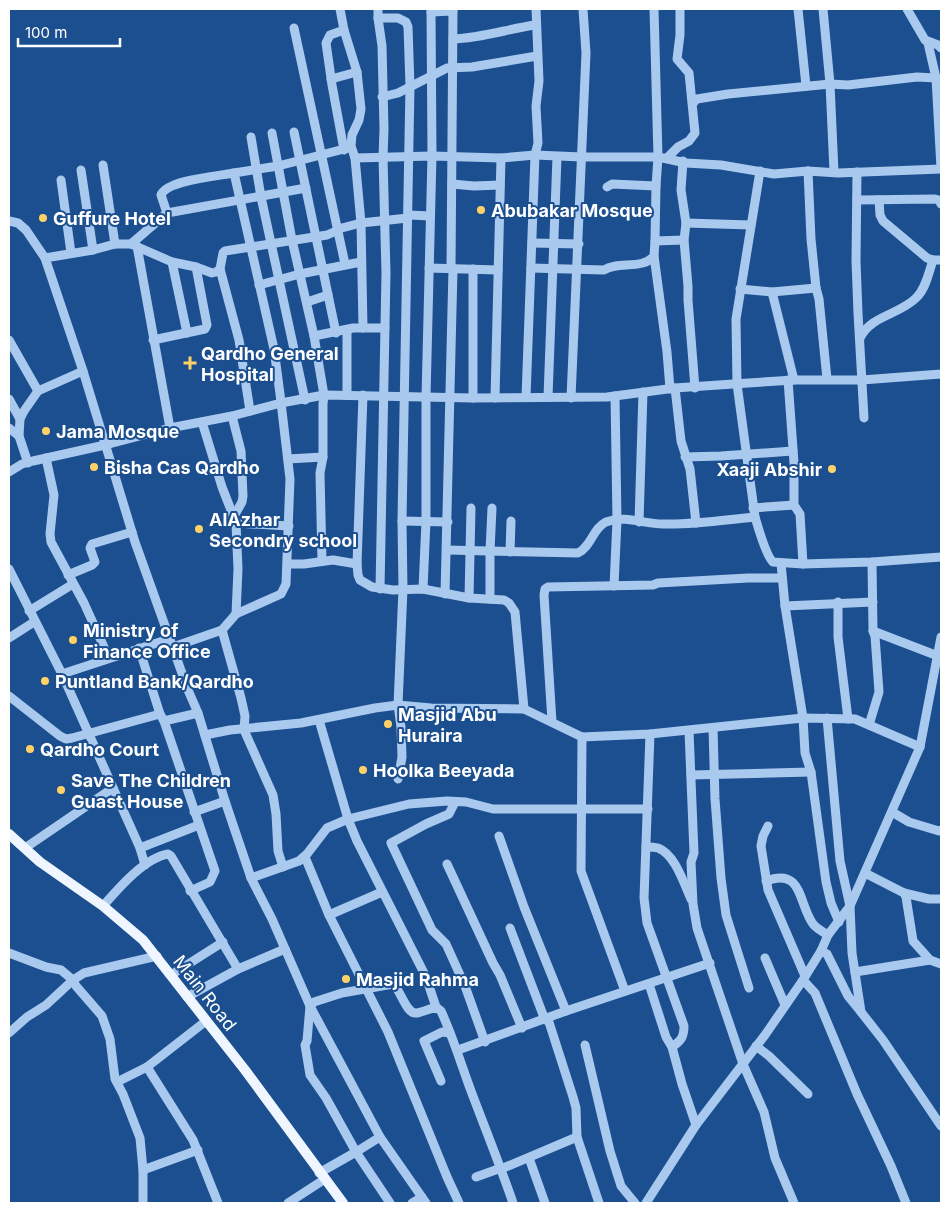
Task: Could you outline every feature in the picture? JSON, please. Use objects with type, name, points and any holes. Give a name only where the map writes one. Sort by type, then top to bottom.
[{"type":"main road","name":"Main Road","points":[[9,836],[40,862],[103,906],[143,940],[245,1070],[343,1203]]},
{"type":"street","points":[[340,9],[344,30],[357,72],[360,114],[348,148]]},
{"type":"street","points":[[526,397],[535,156],[538,143],[536,106],[539,86],[536,9]]},
{"type":"street","points":[[571,398],[586,53],[583,9]]},
{"type":"street","points":[[654,9],[663,157],[656,186],[654,256],[681,441],[690,469],[696,523]]},
{"type":"street","points":[[663,157],[693,137],[695,133],[689,73],[677,59],[680,35],[680,9]]},
{"type":"street","points":[[798,9],[806,86]]},
{"type":"street","points":[[823,9],[830,84],[834,172]]},
{"type":"street","points":[[907,9],[921,36],[928,42],[941,48]]},
{"type":"street","points":[[423,589],[426,521],[426,397],[432,156],[431,10],[453,10],[452,269],[445,594]]},
{"type":"street","points":[[380,589],[386,220],[383,157],[382,46],[378,13],[406,22],[408,27],[410,86],[402,521],[403,589],[398,705],[402,757],[398,779]]},
{"type":"street","points":[[453,39],[470,38],[536,25]]},
{"type":"street","points":[[294,28],[345,264]]},
{"type":"street","points":[[344,30],[330,35],[326,40],[331,79],[348,148],[355,158],[361,223],[363,328]]},
{"type":"street","points":[[355,158],[432,156],[453,158],[535,156],[582,158],[663,157],[782,174],[808,171],[858,172],[941,169],[939,80],[928,42]]},
{"type":"street","points":[[382,96],[398,93],[442,70],[537,56]]},
{"type":"street","points":[[331,79],[357,72]]},
{"type":"street","points":[[693,103],[697,99],[806,86],[848,85],[918,77],[939,80]]},
{"type":"street","points":[[294,132],[336,333]]},
{"type":"street","points":[[272,133],[292,240],[314,336],[324,395],[323,457],[320,473],[322,561]]},
{"type":"street","points":[[251,137],[261,196],[304,400]]},
{"type":"street","points":[[167,213],[161,195],[166,189],[186,182],[256,171],[348,148]]},
{"type":"street","points":[[548,397],[558,157]]},
{"type":"street","points":[[495,398],[501,158]]},
{"type":"street","points":[[683,161],[681,190],[686,223],[684,240],[695,388]]},
{"type":"street","points":[[103,165],[115,244]]},
{"type":"street","points":[[81,170],[93,250]]},
{"type":"street","points":[[760,171],[736,319],[737,384],[754,513],[759,534],[770,560],[781,563],[803,564],[941,557]]},
{"type":"street","points":[[808,171],[811,239],[827,379]]},
{"type":"street","points":[[858,172],[856,262],[864,418]]},
{"type":"street","points":[[62,674],[139,648],[171,643],[222,630],[236,614],[281,594],[286,584],[290,479],[281,403],[274,349],[234,174]]},
{"type":"street","points":[[62,180],[71,253]]},
{"type":"street","points":[[452,184],[500,186]]},
{"type":"street","points":[[607,187],[612,184],[656,186]]},
{"type":"street","points":[[134,245],[167,213],[306,188]]},
{"type":"street","points":[[857,200],[935,199],[939,200],[941,204]]},
{"type":"street","points":[[860,338],[864,329],[873,322],[902,308],[917,297],[937,260],[927,258],[883,221],[880,214],[879,200]]},
{"type":"street","points":[[250,411],[239,340],[220,269],[223,253],[316,237],[333,233],[338,228],[361,223],[430,216]]},
{"type":"street","points":[[9,220],[18,223],[26,230],[44,258],[83,371],[132,532],[198,713],[251,878],[310,1006],[380,1137],[424,1200],[412,1203]]},
{"type":"street","points":[[686,223],[751,225]]},
{"type":"street","points":[[655,241],[684,240]]},
{"type":"street","points":[[532,243],[579,244]]},
{"type":"street","points":[[44,258],[93,250],[115,244],[134,245],[172,262],[196,267],[212,273],[220,269]]},
{"type":"street","points":[[134,245],[170,428]]},
{"type":"street","points":[[531,268],[604,270],[613,266],[648,262],[654,256]]},
{"type":"street","points":[[172,262],[187,333]]},
{"type":"street","points":[[259,285],[300,274],[362,262]]},
{"type":"street","points":[[153,340],[205,329],[207,325],[196,267]]},
{"type":"street","points":[[429,268],[498,270]]},
{"type":"street","points":[[473,269],[473,398]]},
{"type":"street","points":[[740,289],[772,292],[816,288]]},
{"type":"street","points":[[772,292],[791,380],[794,505],[800,514],[803,564]]},
{"type":"street","points":[[307,302],[328,295]]},
{"type":"street","points":[[314,336],[363,328],[385,328]]},
{"type":"street","points":[[347,330],[347,395]]},
{"type":"street","points":[[9,340],[38,391]]},
{"type":"street","points":[[18,436],[20,419],[38,391],[83,371]]},
{"type":"street","points":[[9,472],[28,462],[170,428],[324,395],[571,398],[615,396],[673,389],[791,380],[862,380],[941,374]]},
{"type":"street","points":[[639,522],[643,392]]},
{"type":"street","points":[[363,395],[357,564],[360,580],[380,589],[423,589],[470,598],[504,600],[510,603],[516,612],[524,709]]},
{"type":"street","points":[[614,586],[617,520],[615,396]]},
{"type":"street","points":[[9,399],[20,419]]},
{"type":"street","points":[[232,416],[241,450],[243,496],[234,520]]},
{"type":"street","points":[[202,422],[234,520],[238,569],[236,614]]},
{"type":"street","points":[[9,428],[18,436],[28,462]]},
{"type":"street","points":[[685,457],[793,452]]},
{"type":"street","points":[[288,459],[323,457]]},
{"type":"street","points":[[46,458],[54,494],[51,542],[84,603],[109,658]]},
{"type":"street","points":[[447,550],[578,553],[600,526],[606,522],[628,518],[639,522],[662,524],[696,523],[794,505]]},
{"type":"street","points":[[470,598],[471,508]]},
{"type":"street","points":[[490,599],[492,508]]},
{"type":"street","points":[[234,520],[289,526]]},
{"type":"street","points":[[402,521],[448,522]]},
{"type":"street","points":[[510,552],[512,521]]},
{"type":"street","points":[[68,575],[95,562],[90,548],[92,544],[132,532]]},
{"type":"street","points":[[288,564],[333,560],[357,564]]},
{"type":"street","points":[[869,725],[879,692],[873,630],[872,562]]},
{"type":"street","points":[[781,563],[781,578],[803,718],[805,753],[811,772],[826,882],[839,922]]},
{"type":"street","points":[[9,569],[90,734],[140,848],[145,864]]},
{"type":"street","points":[[552,722],[544,595],[545,589],[548,587],[652,586],[658,583],[781,578]]},
{"type":"street","points":[[29,611],[73,584]]},
{"type":"street","points":[[785,606],[838,602],[873,602]]},
{"type":"street","points":[[838,602],[838,637],[848,719]]},
{"type":"street","points":[[9,638],[34,622]]},
{"type":"street","points":[[222,630],[245,716],[244,730],[273,795],[278,850],[283,867]]},
{"type":"street","points":[[873,630],[938,656]]},
{"type":"street","points":[[646,1203],[696,1125],[765,1035],[804,978],[828,936],[850,906],[920,746],[941,637]]},
{"type":"street","points":[[139,648],[215,871],[210,882],[190,891]]},
{"type":"street","points":[[9,696],[66,739],[90,734],[118,724],[198,713]]},
{"type":"street","points":[[205,735],[230,730],[244,730],[319,720],[366,709],[398,705],[431,708],[524,709],[582,737],[689,731],[803,718],[855,719],[920,746]]},
{"type":"street","points":[[826,718],[840,861],[850,906],[852,954],[861,1012]]},
{"type":"street","points":[[319,720],[348,819],[382,892],[426,978],[436,1007],[441,1011],[458,1050],[470,1090],[513,1203]]},
{"type":"street","points":[[713,728],[715,799],[726,915],[749,988]]},
{"type":"street","points":[[689,731],[694,853],[691,862],[693,904],[697,928],[743,1064],[764,1112],[775,1158],[794,1203]]},
{"type":"street","points":[[650,734],[644,898],[647,923],[684,1026],[680,1042],[672,1047]]},
{"type":"street","points":[[582,737],[581,871],[624,991]]},
{"type":"street","points":[[691,775],[811,772]]},
{"type":"street","points":[[25,848],[113,788]]},
{"type":"street","points":[[194,812],[225,801]]},
{"type":"street","points":[[455,802],[449,814],[391,843],[432,930],[446,944],[465,986],[485,1042]]},
{"type":"street","points":[[251,878],[299,861],[328,828],[348,819],[409,804],[466,802],[493,809],[648,808]]},
{"type":"street","points":[[892,812],[909,822],[940,832]]},
{"type":"street","points":[[140,848],[199,825]]},
{"type":"street","points":[[768,826],[761,846],[768,890],[804,978],[815,993],[857,1094],[906,1203]]},
{"type":"street","points":[[499,836],[524,907],[566,1011]]},
{"type":"street","points":[[646,847],[658,848],[665,852],[679,871],[693,904]]},
{"type":"street","points":[[103,906],[121,885],[145,864],[168,854],[171,856],[190,891],[238,969]]},
{"type":"street","points":[[304,857],[330,915],[388,1032],[459,1203]]},
{"type":"street","points":[[447,864],[493,964],[500,975],[522,1028]]},
{"type":"street","points":[[866,873],[904,893],[929,899],[941,899]]},
{"type":"street","points":[[766,881],[777,877],[786,878],[795,884],[813,924],[828,936]]},
{"type":"street","points":[[330,915],[382,892]]},
{"type":"street","points":[[904,893],[908,901],[913,941],[930,960],[941,964]]},
{"type":"street","points":[[510,928],[546,1019],[575,1102],[577,1137],[598,1203]]},
{"type":"street","points":[[171,975],[223,942]]},
{"type":"street","points":[[187,997],[238,969],[285,949]]},
{"type":"street","points":[[821,950],[827,954],[848,996],[883,1040],[941,1126]]},
{"type":"street","points":[[9,953],[46,967],[61,970],[73,980],[102,1016],[110,1039],[113,1071],[140,1138],[143,1170],[143,1203]]},
{"type":"street","points":[[9,1033],[84,973],[157,956]]},
{"type":"street","points":[[765,958],[785,1005]]},
{"type":"street","points":[[855,972],[930,960]]},
{"type":"street","points":[[458,1050],[485,1042],[566,1011],[710,963]]},
{"type":"street","points":[[390,1203],[356,1152],[326,1098],[310,1075],[305,1045],[310,1006],[314,1002],[342,993],[393,984],[397,987],[412,1013],[436,1007]]},
{"type":"street","points":[[649,984],[666,1037],[672,1047],[696,1125]]},
{"type":"street","points":[[117,1082],[147,1067],[206,1021]]},
{"type":"street","points":[[441,1081],[424,1041],[442,1032],[450,1033]]},
{"type":"street","points":[[585,1045],[610,1151],[621,1186],[635,1203]]},
{"type":"street","points":[[756,1046],[808,1094]]},
{"type":"street","points":[[147,1067],[194,1140],[218,1203]]},
{"type":"street","points":[[288,1203],[322,1176],[380,1137]]},
{"type":"street","points":[[476,1178],[577,1137]]},
{"type":"street","points":[[143,1170],[198,1150]]},
{"type":"street","points":[[529,1158],[545,1203]]},
{"type":"place","name":"Abubakar Mosque","points":[[481,210]]},
{"type":"place","name":"Guffure Hotel","points":[[43,218]]},
{"type":"place","name":"Qardho General Hospital","points":[[190,363]]},
{"type":"place","name":"Jama Mosque","points":[[46,431]]},
{"type":"place","name":"Bisha Cas Qardho","points":[[94,467]]},
{"type":"place","name":"Xaaji Abshir","points":[[832,469]]},
{"type":"place","name":"AlAzhar Secondry school","points":[[199,529]]},
{"type":"place","name":"Ministry of Finance Office","points":[[73,640]]},
{"type":"place","name":"Puntland Bank/Qardho","points":[[45,681]]},
{"type":"place","name":"Masjid Abu Huraira","points":[[388,724]]},
{"type":"place","name":"Qardho Court","points":[[30,749]]},
{"type":"place","name":"Hoolka Beeyada","points":[[363,770]]},
{"type":"place","name":"Save The Children Guast House","points":[[61,790]]},
{"type":"place","name":"Masjid Rahma","points":[[346,979]]}]
